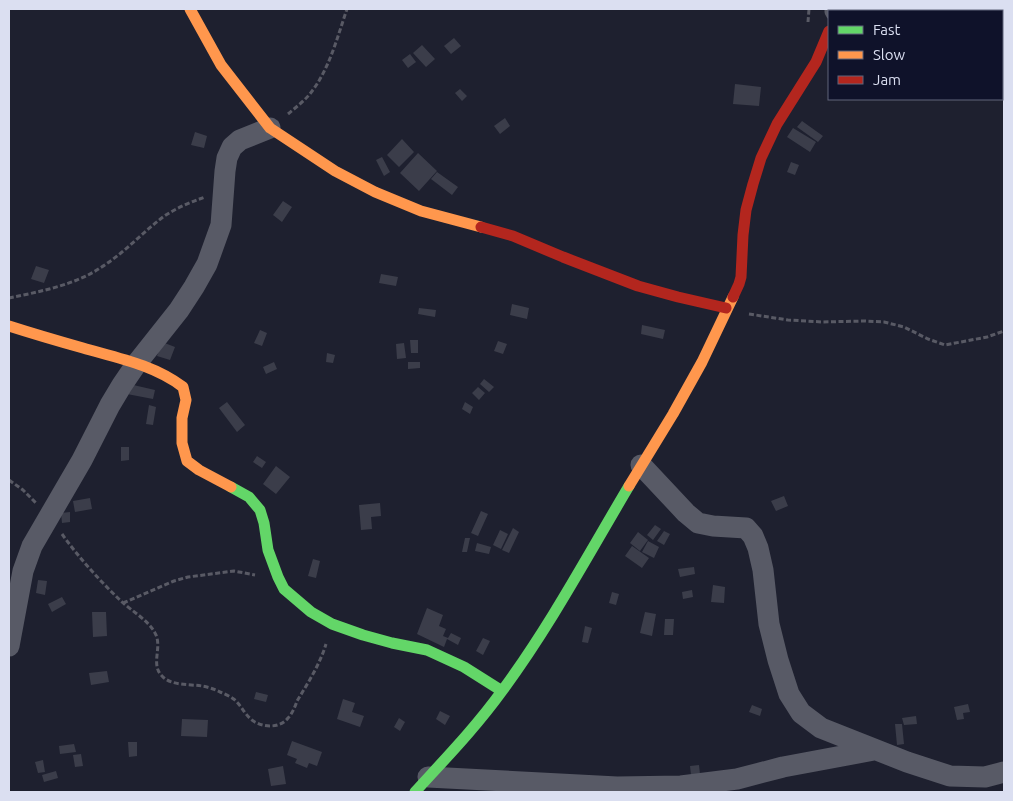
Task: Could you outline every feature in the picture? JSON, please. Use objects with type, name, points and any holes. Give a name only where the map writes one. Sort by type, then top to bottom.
[{"type":"street","points":[[190,9],[221,65],[270,128],[335,171],[374,192],[421,211],[514,236],[638,286],[726,308]]},
{"type":"street","points":[[422,784],[468,734],[502,691],[545,629],[702,362],[742,272],[744,228],[750,190],[762,155],[781,116],[822,49],[828,34]]},
{"type":"street","points":[[9,646],[23,571],[32,546],[82,460],[110,405],[136,363],[179,310],[207,264],[221,225],[227,158],[232,147],[240,140],[270,128]]},
{"type":"street","points":[[9,326],[136,363],[171,378],[183,387],[186,400],[182,418],[182,443],[188,460],[199,470],[249,497],[260,510],[268,550],[284,589],[311,612],[332,624],[363,636],[427,650],[464,667],[502,691]]},
{"type":"street","points":[[641,465],[686,513],[698,522],[713,526],[746,528],[753,536],[764,570],[769,624],[778,660],[790,694],[801,713],[821,728],[874,750],[950,776],[985,777],[1004,772]]},
{"type":"street","points":[[422,784],[680,786],[737,779],[783,767],[874,750]]},
{"type":"path","points":[[270,128],[295,108],[321,78],[347,9]]},
{"type":"path","points":[[9,298],[77,280],[100,268],[164,216],[181,206],[224,192]]},
{"type":"path","points":[[726,308],[788,320],[884,322],[904,327],[945,345],[987,337],[1004,331]]},
{"type":"path","points":[[9,480],[23,490],[49,516],[105,586],[156,634],[158,643],[156,667],[164,679],[172,682],[204,686],[219,691],[235,700],[250,719],[257,724],[276,726],[288,719],[322,656],[332,624]]},
{"type":"path","points":[[123,603],[174,581],[234,570],[261,576],[284,589]]},
{"type":"building","points":[[906,9],[922,10],[903,10]]},
{"type":"building","points":[[454,38],[461,46],[451,54],[444,46]]},
{"type":"building","points":[[422,45],[435,59],[426,67],[413,53]]},
{"type":"building","points":[[410,54],[416,62],[408,68],[402,60]]},
{"type":"building","points":[[735,84],[761,87],[759,106],[733,104]]},
{"type":"building","points":[[460,89],[467,96],[462,101],[455,93]]},
{"type":"building","points":[[505,118],[510,126],[500,134],[494,126]]},
{"type":"building","points":[[802,121],[823,136],[818,142],[797,127]]},
{"type":"building","points":[[793,128],[816,142],[810,152],[787,137]]},
{"type":"building","points":[[195,132],[207,136],[204,148],[191,145]]},
{"type":"building","points":[[402,139],[414,152],[399,167],[387,155]]},
{"type":"building","points":[[418,153],[437,171],[419,191],[400,173]]},
{"type":"building","points":[[382,157],[390,172],[384,176],[376,160]]},
{"type":"building","points":[[791,162],[799,165],[795,175],[787,172]]},
{"type":"building","points":[[437,172],[458,187],[452,195],[431,179]]},
{"type":"building","points":[[283,201],[292,207],[282,222],[273,215]]},
{"type":"building","points":[[36,266],[49,270],[44,283],[31,279]]},
{"type":"building","points":[[381,274],[398,277],[396,286],[379,283]]},
{"type":"building","points":[[512,304],[529,308],[527,319],[510,315]]},
{"type":"building","points":[[419,308],[436,310],[435,317],[418,314]]},
{"type":"building","points":[[642,325],[665,330],[663,339],[641,334]]},
{"type":"building","points":[[260,330],[267,333],[262,346],[254,343]]},
{"type":"building","points":[[410,340],[418,340],[418,353],[411,353]]},
{"type":"building","points":[[498,341],[507,344],[503,354],[494,351]]},
{"type":"building","points":[[162,342],[175,347],[170,360],[157,356]]},
{"type":"building","points":[[404,343],[406,358],[397,359],[396,344]]},
{"type":"building","points":[[327,353],[335,355],[333,363],[326,362]]},
{"type":"building","points":[[274,362],[277,369],[266,374],[263,367]]},
{"type":"building","points":[[408,362],[420,362],[420,368],[408,369]]},
{"type":"building","points":[[484,379],[494,387],[489,392],[480,384]]},
{"type":"building","points":[[129,384],[155,390],[153,399],[127,394]]},
{"type":"building","points":[[478,387],[485,393],[479,400],[472,393]]},
{"type":"building","points":[[227,402],[245,425],[237,432],[219,408]]},
{"type":"building","points":[[465,402],[473,407],[470,414],[462,409]]},
{"type":"building","points":[[149,405],[156,407],[153,425],[146,424]]},
{"type":"building","points":[[121,447],[129,447],[129,460],[121,461]]},
{"type":"building","points":[[257,456],[266,462],[262,468],[253,462]]},
{"type":"building","points":[[276,466],[290,477],[276,494],[263,484]]},
{"type":"building","points":[[784,496],[788,506],[776,511],[771,501]]},
{"type":"building","points":[[90,498],[92,509],[75,512],[73,501]]},
{"type":"building","points":[[380,503],[381,516],[371,517],[372,529],[361,530],[359,505]]},
{"type":"building","points":[[481,511],[488,514],[478,536],[471,533]]},
{"type":"building","points":[[70,512],[70,522],[62,523],[61,513]]},
{"type":"building","points":[[655,525],[661,529],[653,540],[647,535]]},
{"type":"building","points":[[513,528],[519,532],[509,553],[502,550]]},
{"type":"building","points":[[500,530],[508,534],[501,549],[493,545]]},
{"type":"building","points":[[664,531],[670,534],[664,545],[657,541]]},
{"type":"building","points":[[638,532],[648,540],[640,551],[630,543]]},
{"type":"building","points":[[465,538],[470,538],[467,552],[462,552]]},
{"type":"building","points":[[648,541],[659,547],[654,558],[642,552]]},
{"type":"building","points":[[477,543],[491,547],[489,554],[475,551]]},
{"type":"building","points":[[632,546],[649,558],[642,568],[625,556]]},
{"type":"building","points":[[313,559],[320,561],[316,578],[308,576]]},
{"type":"building","points":[[694,567],[695,574],[680,577],[678,569]]},
{"type":"building","points":[[38,580],[47,581],[45,595],[36,593]]},
{"type":"building","points":[[713,585],[725,587],[724,603],[711,602]]},
{"type":"building","points":[[692,590],[693,597],[683,599],[682,592]]},
{"type":"building","points":[[612,592],[619,594],[616,605],[609,603]]},
{"type":"building","points":[[62,597],[66,604],[52,612],[48,604]]},
{"type":"building","points":[[427,608],[443,615],[439,626],[446,629],[443,636],[448,638],[451,633],[461,638],[458,645],[447,639],[444,647],[417,634]]},
{"type":"building","points":[[92,612],[106,612],[107,636],[93,637]]},
{"type":"building","points":[[645,612],[656,614],[652,636],[640,633]]},
{"type":"building","points":[[665,619],[674,619],[673,635],[664,635]]},
{"type":"building","points":[[585,626],[592,628],[588,643],[582,642]]},
{"type":"building","points":[[483,638],[490,641],[483,655],[476,651]]},
{"type":"building","points":[[107,671],[109,682],[91,685],[89,673]]},
{"type":"building","points":[[256,692],[268,695],[266,702],[254,699]]},
{"type":"building","points":[[343,699],[355,703],[352,712],[364,716],[360,727],[337,719]]},
{"type":"building","points":[[968,704],[970,712],[963,713],[964,719],[957,720],[954,707]]},
{"type":"building","points":[[752,705],[762,709],[760,716],[749,712]]},
{"type":"building","points":[[440,711],[450,716],[445,725],[436,719]]},
{"type":"building","points":[[916,716],[917,724],[904,725],[902,718]]},
{"type":"building","points":[[399,718],[405,722],[400,731],[394,727]]},
{"type":"building","points":[[182,719],[208,720],[207,737],[181,736]]},
{"type":"building","points":[[895,724],[902,724],[904,744],[897,745]]},
{"type":"building","points":[[292,741],[322,752],[317,766],[309,763],[307,768],[295,763],[297,759],[287,755]]},
{"type":"building","points":[[128,742],[137,742],[137,756],[129,757]]},
{"type":"building","points":[[74,744],[76,752],[60,754],[59,746]]},
{"type":"building","points":[[81,754],[83,766],[75,767],[73,755]]},
{"type":"building","points":[[43,760],[45,772],[38,773],[35,762]]},
{"type":"building","points":[[699,765],[700,774],[691,775],[690,766]]},
{"type":"building","points":[[283,766],[286,784],[271,786],[268,769]]},
{"type":"building","points":[[56,771],[58,778],[44,782],[42,775]]},
{"type":"traffic: fast","points":[[415,792],[482,717],[520,666],[568,590],[629,486]]},
{"type":"traffic: fast","points":[[231,487],[249,497],[260,510],[268,550],[278,577],[284,589],[311,612],[332,624],[363,635],[427,650],[464,667],[502,691]]},
{"type":"traffic: slow","points":[[190,9],[221,65],[270,128],[335,171],[375,192],[421,211],[481,227]]},
{"type":"traffic: slow","points":[[629,486],[702,362],[733,297]]},
{"type":"traffic: slow","points":[[9,326],[135,363],[172,379],[183,387],[186,400],[182,418],[182,443],[187,461],[199,470],[231,487]]},
{"type":"traffic: jam","points":[[733,297],[741,277],[746,210],[761,158],[777,124],[816,62],[828,33]]},
{"type":"traffic: jam","points":[[481,227],[513,236],[638,286],[726,308]]}]
